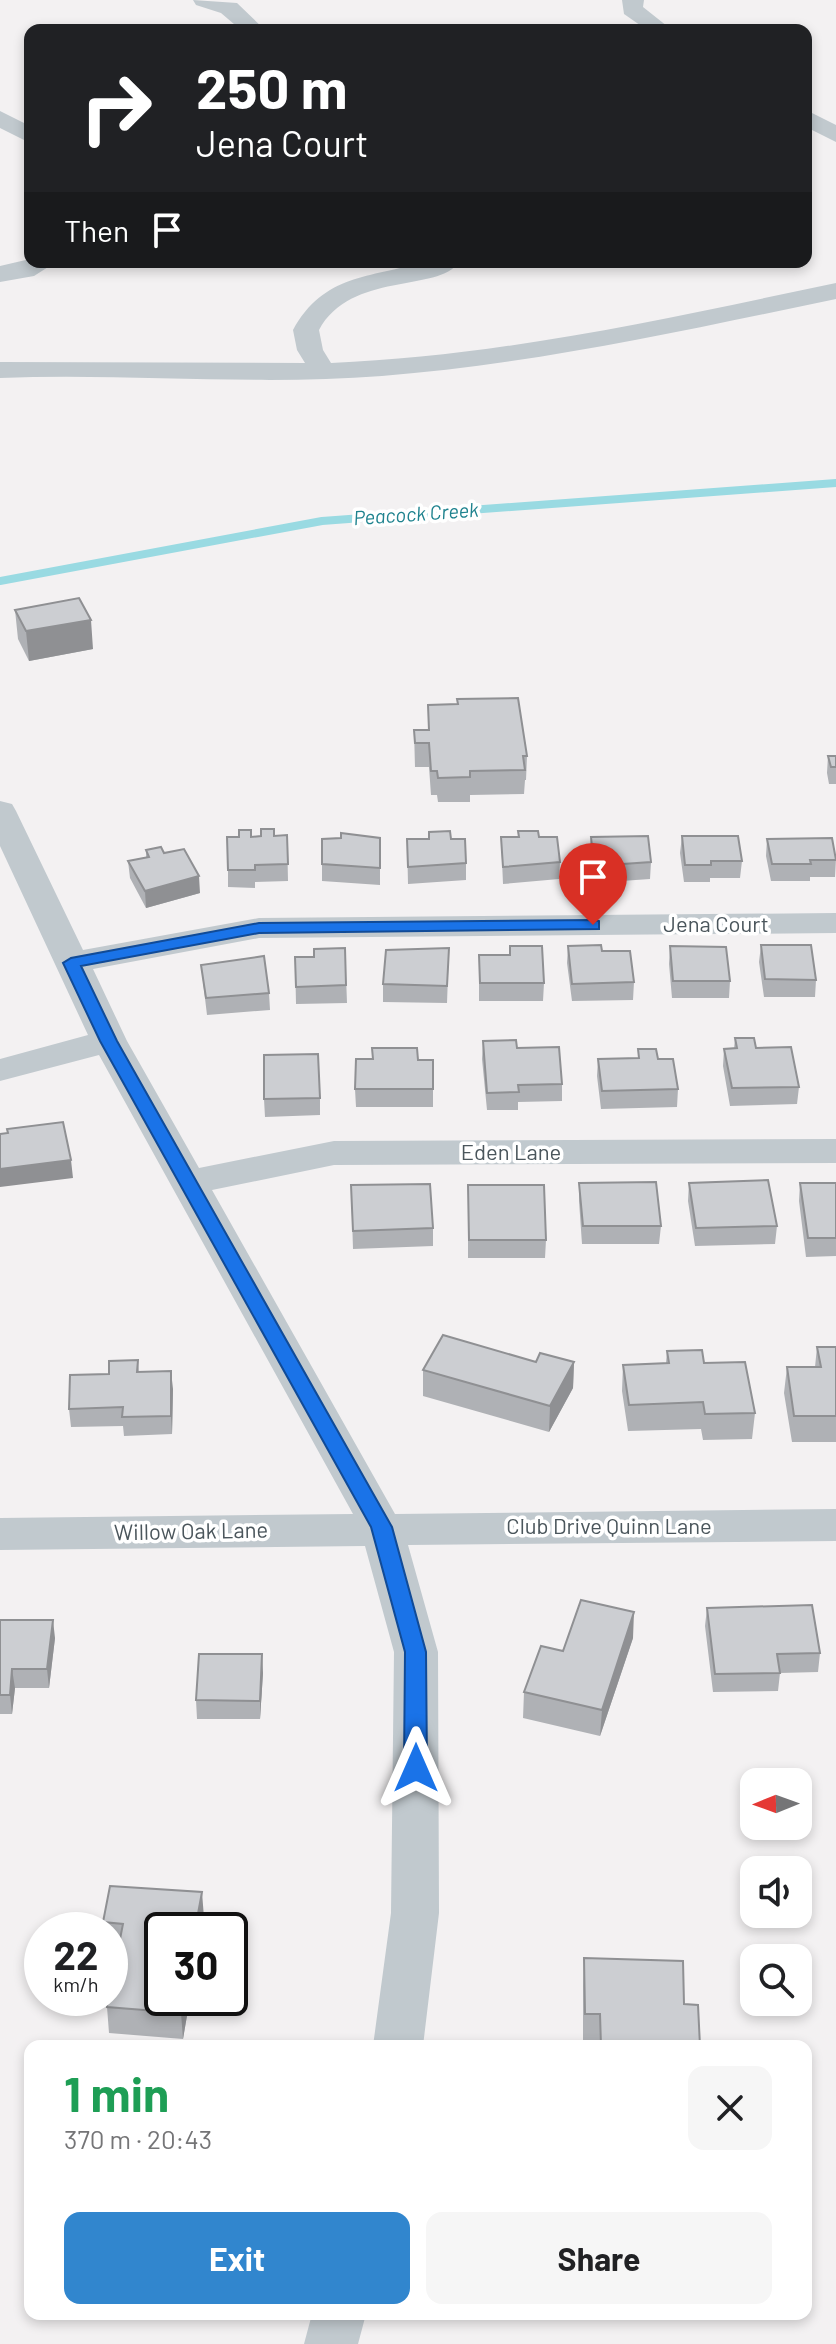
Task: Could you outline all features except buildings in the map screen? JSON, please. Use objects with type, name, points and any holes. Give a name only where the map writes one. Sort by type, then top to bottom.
[{"type":"street","points":[[204,0],[229,8],[247,24]]},
{"type":"street","points":[[633,0],[632,9],[653,24]]},
{"type":"street","points":[[0,118],[24,132]]},
{"type":"street","points":[[812,121],[836,135]]},
{"type":"street","points":[[0,274],[31,268]]},
{"type":"street","points":[[323,371],[310,350],[306,330],[321,305],[351,288],[401,278],[430,268]]},
{"type":"street","points":[[0,370],[153,368],[216,373],[383,368],[597,340],[836,291]]},
{"type":"street","points":[[0,811],[109,1041],[381,1527],[416,1652],[415,1913],[399,2040]]},
{"type":"street","name":"Jena Court","points":[[71,963],[259,928],[836,923]]},
{"type":"street","points":[[0,1070],[109,1041]]},
{"type":"street","name":"Eden Lane","points":[[188,1183],[334,1153],[836,1151]]},
{"type":"street","name":"Club Drive Quinn Lane","points":[[381,1527],[836,1525]]},
{"type":"street","name":"Willow Oak Lane","points":[[0,1534],[381,1527]]},
{"type":"street","points":[[331,2344],[337,2320]]},
{"type":"waterway","name":"Peacock Creek","points":[[0,581],[322,521],[836,483]]},
{"type":"route","points":[[416,1768],[416,1652],[381,1527],[109,1041],[71,963],[259,928],[593,925]]}]
